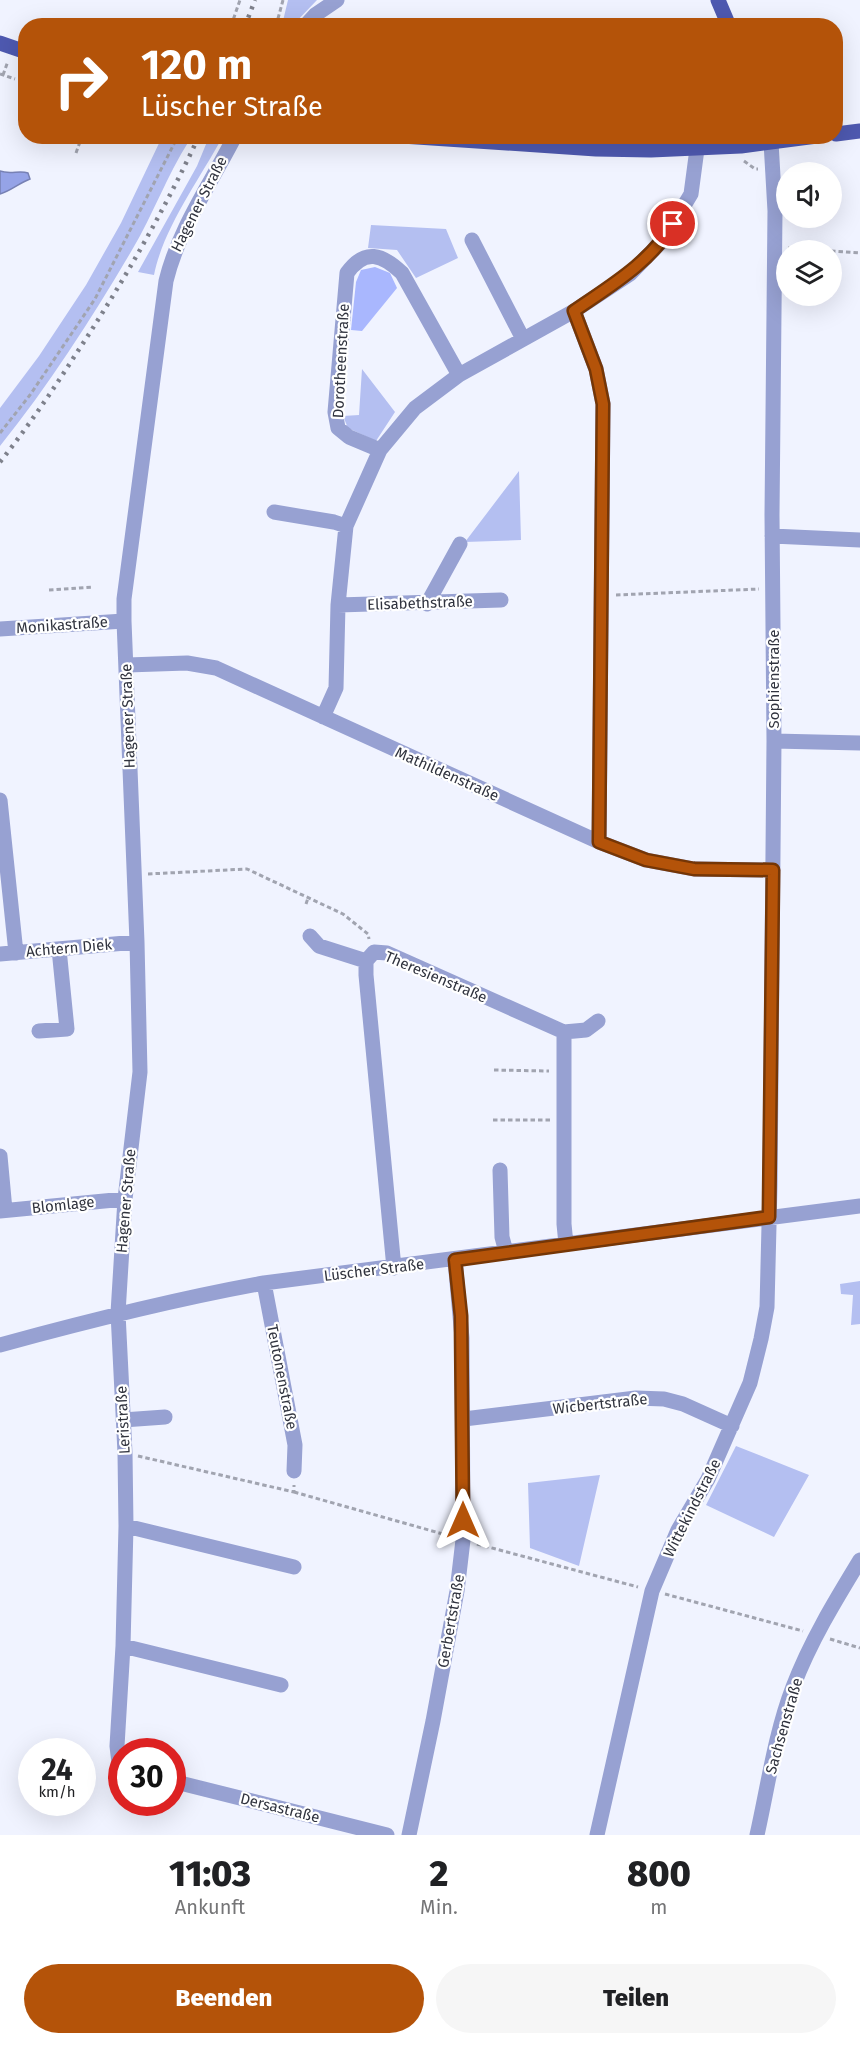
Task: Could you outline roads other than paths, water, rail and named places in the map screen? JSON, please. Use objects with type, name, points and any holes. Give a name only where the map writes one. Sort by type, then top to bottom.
[{"type":"main road","points":[[718,0],[726,18]]},
{"type":"main road","points":[[0,43],[18,49]]},
{"type":"main road","points":[[843,133],[860,131]]},
{"type":"main road","points":[[513,144],[596,150],[697,148],[729,144]]},
{"type":"street","points":[[312,18],[337,0]]},
{"type":"street","name":"Hagener Straße","points":[[118,1313],[125,1199],[140,1072],[124,599],[166,281],[173,254],[186,225],[231,144]]},
{"type":"street","name":"Sophienstraße","points":[[769,1217],[774,741],[772,536],[775,186],[771,144]]},
{"type":"street","points":[[323,717],[336,688],[338,605],[346,526],[380,450],[415,408],[459,375],[574,311],[630,274],[664,239],[691,194],[697,148]]},
{"type":"street","points":[[471,240],[523,339]]},
{"type":"street","name":"Dorotheenstraße","points":[[380,450],[349,437],[338,428],[335,412],[347,273],[355,262],[368,256],[387,260],[402,273],[459,375]]},
{"type":"street","points":[[574,311],[596,369],[603,404],[599,842]]},
{"type":"street","points":[[274,512],[346,526]]},
{"type":"street","points":[[772,536],[860,540]]},
{"type":"street","points":[[426,604],[460,544]]},
{"type":"street","name":"Elisabethstraße","points":[[338,605],[501,600]]},
{"type":"street","name":"Monikastraße","points":[[0,629],[124,621]]},
{"type":"street","name":"Mathildenstraße","points":[[127,665],[187,663],[216,668],[599,842],[646,860],[694,869],[773,870]]},
{"type":"street","points":[[774,741],[860,743]]},
{"type":"street","points":[[0,800],[16,953]]},
{"type":"street","points":[[310,936],[319,946],[370,957]]},
{"type":"street","name":"Achtern Diek","points":[[0,954],[137,942]]},
{"type":"street","points":[[39,1031],[66,1029],[59,948]]},
{"type":"street","name":"Theresienstraße","points":[[394,1268],[366,975],[370,957],[387,953],[564,1032]]},
{"type":"street","points":[[566,1244],[564,1224],[564,1032],[586,1029],[598,1021]]},
{"type":"street","points":[[0,1156],[3,1210]]},
{"type":"street","points":[[500,1170],[502,1237],[506,1252]]},
{"type":"street","name":"Blomlage","points":[[3,1210],[125,1199]]},
{"type":"street","name":"Lüscher Straße","points":[[0,1345],[118,1313],[264,1283],[860,1206]]},
{"type":"street","name":"Wittekindstraße","points":[[597,1835],[652,1591],[678,1530],[708,1479],[750,1383],[762,1339],[767,1307],[769,1217]]},
{"type":"street","name":"Gerbertstraße","points":[[409,1835],[453,1615],[463,1540],[464,1419],[461,1316],[455,1260]]},
{"type":"street","name":"Teutonenstraße","points":[[264,1283],[295,1445],[294,1471]]},
{"type":"street","name":"Leristraße","points":[[117,1738],[123,1646],[126,1526],[118,1313]]},
{"type":"street","name":"Wicbertstraße","points":[[464,1419],[636,1398],[664,1399],[683,1404],[732,1426]]},
{"type":"street","points":[[123,1420],[165,1417]]},
{"type":"street","points":[[126,1526],[294,1567]]},
{"type":"street","name":"Sachsenstraße","points":[[757,1835],[781,1726],[793,1688],[816,1635],[860,1560]]},
{"type":"street","points":[[123,1646],[281,1685]]},
{"type":"street","name":"Dersastraße","points":[[186,1785],[387,1835]]},
{"type":"railway","points":[[248,18],[255,0]]},
{"type":"railway","points":[[0,462],[48,397],[108,303],[141,249],[195,144]]}]
